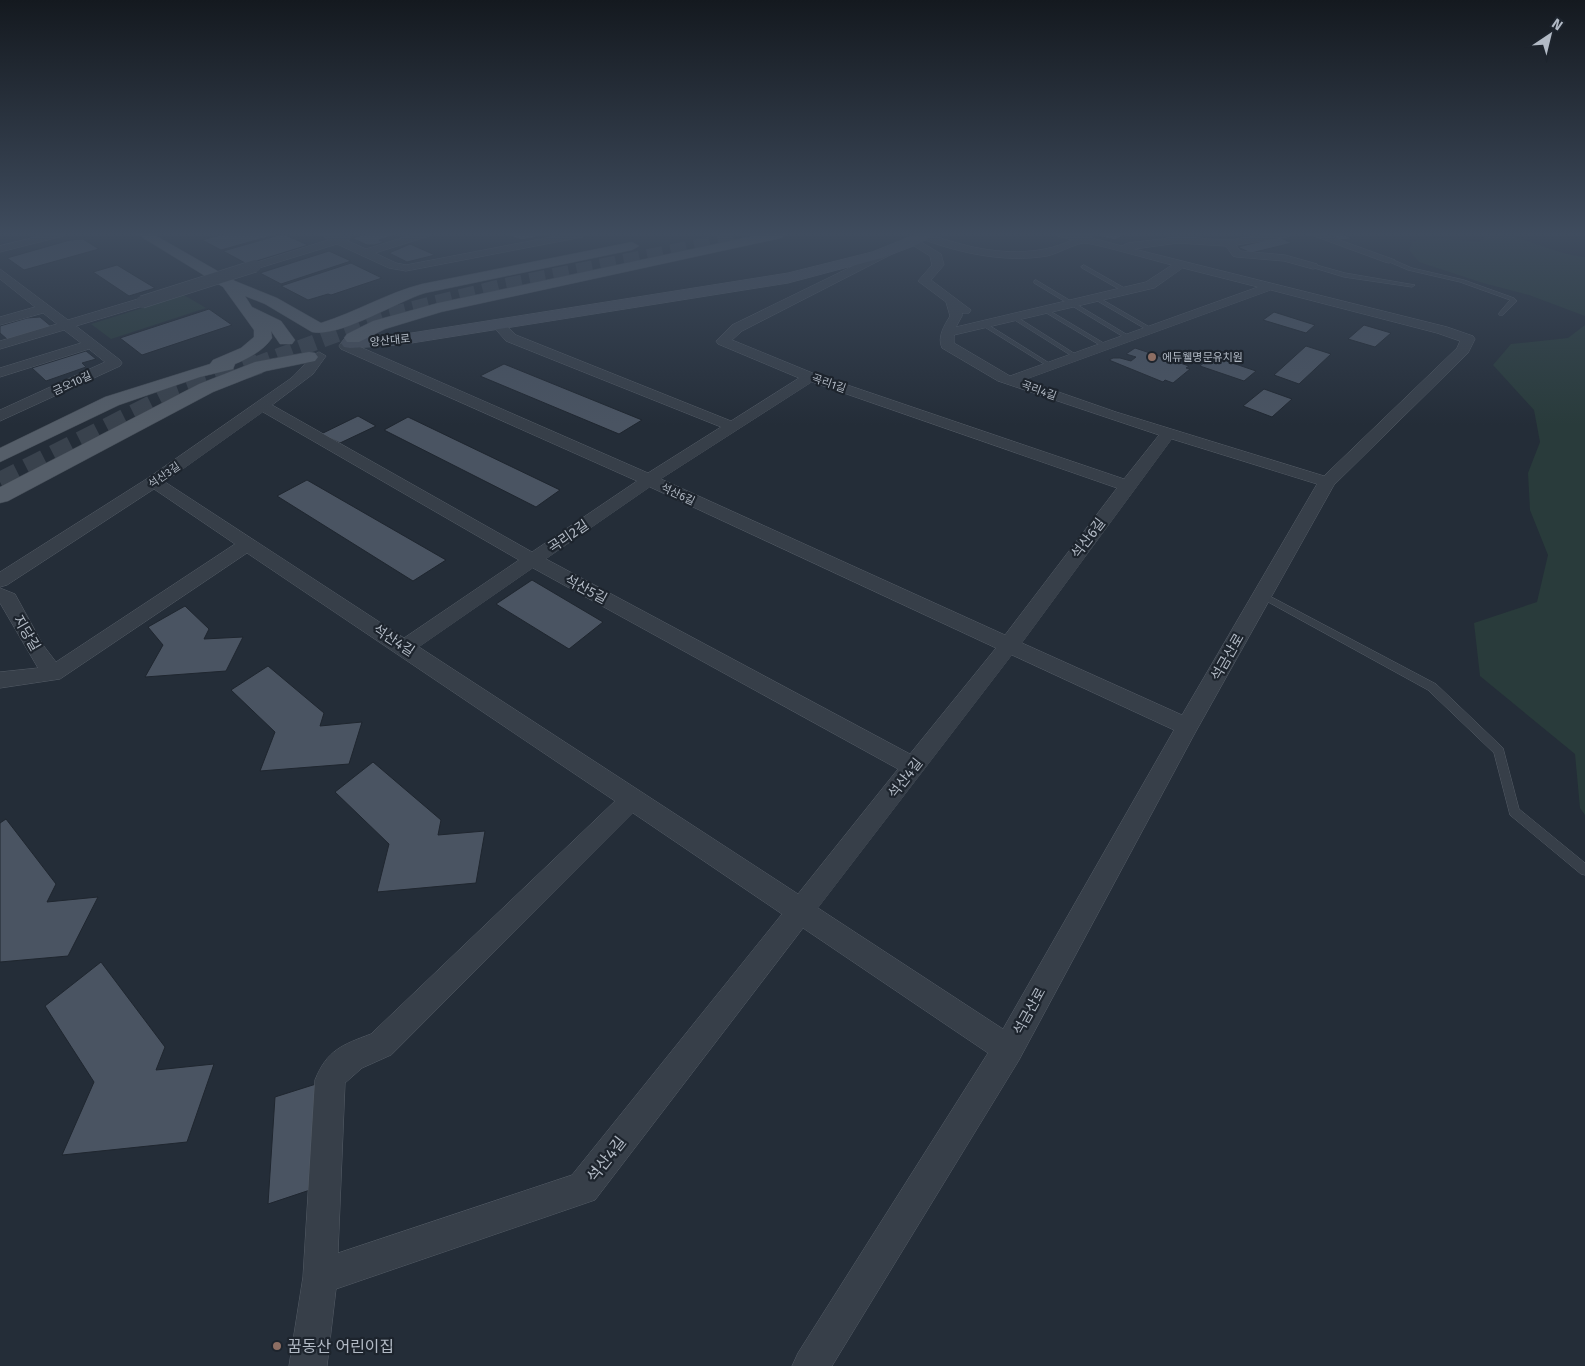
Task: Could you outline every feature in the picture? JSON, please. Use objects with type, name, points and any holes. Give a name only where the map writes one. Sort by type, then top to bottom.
[{"type":"main road","points":[[0,456],[112,401],[240,356],[259,343],[264,333],[238,298]]},
{"type":"main road","points":[[263,298],[319,328],[340,328],[352,334],[350,342]]},
{"type":"main road","points":[[285,309],[315,317],[334,317],[394,298]]},
{"type":"main road","points":[[194,373],[242,361],[285,341],[299,332],[319,328],[365,313],[398,298]]},
{"type":"main road","points":[[417,298],[418,302],[438,308]]},
{"type":"main road","points":[[0,496],[164,409],[241,373],[278,361],[314,357],[350,342],[379,325],[438,308],[486,298]]},
{"type":"main road","name":"양산대로","points":[[350,342],[399,340],[663,298]]},
{"type":"main road","points":[[246,310],[275,325],[285,341]]},
{"type":"main road","points":[[285,341],[282,348],[290,355],[314,357]]},
{"type":"main road","points":[[69,422],[104,421],[111,428],[105,441]]},
{"type":"street","name":"금오10길","points":[[0,416],[115,363],[31,298]]},
{"type":"street","points":[[0,345],[155,298]]},
{"type":"street","name":"곡리1길","points":[[798,298],[737,328],[723,341],[810,377],[1127,486]]},
{"type":"street","points":[[949,298],[952,300],[956,316],[948,333],[947,344],[1003,378],[1012,380]]},
{"type":"street","points":[[948,333],[1096,298]]},
{"type":"street","name":"곡리4길","points":[[1012,380],[1240,298]]},
{"type":"street","name":"석금산로","points":[[810,1366],[1008,1049],[1187,727],[1327,482],[1463,350],[1468,339],[1442,330],[1312,298]]},
{"type":"street","points":[[952,304],[970,312],[985,324]]},
{"type":"street","points":[[0,321],[45,308]]},
{"type":"street","points":[[497,324],[511,338],[732,427]]},
{"type":"street","name":"석산6길","points":[[350,342],[1187,727]]},
{"type":"street","points":[[0,373],[90,344]]},
{"type":"street","name":"석산3길","points":[[0,581],[154,482],[262,405],[308,371],[314,357]]},
{"type":"street","name":"곡리2길","points":[[405,647],[649,480],[810,377]]},
{"type":"street","name":"곡리4길","points":[[1012,380],[1111,415],[1327,482]]},
{"type":"street","name":"석산5길","points":[[262,405],[533,560],[914,767]]},
{"type":"street","name":"석산6길","points":[[1009,645],[1127,486],[1170,432]]},
{"type":"street","name":"석산4길","points":[[154,482],[1008,1049]]},
{"type":"street","points":[[0,680],[53,674],[248,544]]},
{"type":"street","name":"지당길","points":[[0,594],[8,599],[35,649],[53,674]]},
{"type":"street","name":"석산4길","points":[[320,1277],[583,1188],[1009,645]]},
{"type":"street","points":[[308,1366],[320,1277],[330,1080],[336,1066],[381,1045],[632,799]]},
{"type":"lane","points":[[1063,298],[1129,338]]},
{"type":"lane","points":[[1096,298],[1151,330]]},
{"type":"lane","points":[[1501,314],[1514,301],[1508,298]]},
{"type":"lane","points":[[1045,310],[1105,346]]},
{"type":"lane","points":[[1014,318],[1077,356]]},
{"type":"lane","points":[[985,324],[1051,366]]},
{"type":"lane","points":[[1262,595],[1432,687],[1498,751],[1514,812],[1585,870]]},
{"type":"shaded area","points":[[175,298],[189,298],[206,308],[111,339],[91,324]]},
{"type":"shaded area","points":[[1536,298],[1585,298],[1585,316]]},
{"type":"shaded area","points":[[1585,325],[1585,815],[1580,808],[1575,754],[1480,676],[1474,623],[1537,602],[1548,555],[1530,510],[1528,473],[1540,442],[1534,410],[1493,365],[1511,344],[1568,338]]},
{"type":"building","points":[[209,309],[232,325],[142,355],[120,338]]},
{"type":"building","points":[[1274,312],[1315,325],[1306,333],[1263,320]]},
{"type":"building","points":[[40,317],[52,327],[8,340],[0,333],[0,326],[27,318]]},
{"type":"building","points":[[1364,325],[1391,333],[1375,347],[1348,339]]},
{"type":"building","points":[[1306,346],[1331,354],[1299,384],[1274,375]]},
{"type":"building","points":[[1135,348],[1189,366],[1186,368],[1190,369],[1173,383],[1165,380],[1163,382],[1109,360],[1120,358],[1131,361],[1136,357],[1126,354]]},
{"type":"building","points":[[86,351],[96,359],[82,363],[86,367],[46,381],[32,368]]},
{"type":"building","points":[[1212,356],[1256,371],[1244,381],[1200,366]]},
{"type":"building","points":[[504,364],[642,420],[619,434],[480,376]]},
{"type":"building","points":[[1264,389],[1292,399],[1272,417],[1243,406]]},
{"type":"building","points":[[358,416],[376,426],[340,443],[321,434]]},
{"type":"building","points":[[408,417],[560,490],[536,507],[384,430]]},
{"type":"building","points":[[307,480],[446,560],[413,581],[277,496]]},
{"type":"building","points":[[532,580],[603,622],[569,649],[496,604]]},
{"type":"building","points":[[185,606],[209,629],[204,639],[243,637],[226,671],[145,677],[163,645],[148,627]]},
{"type":"building","points":[[268,666],[324,713],[320,726],[362,722],[349,764],[260,771],[275,732],[231,690]]},
{"type":"building","points":[[373,762],[441,820],[438,835],[485,831],[476,883],[377,892],[389,844],[335,792]]},
{"type":"building","points":[[6,819],[56,884],[47,902],[98,897],[68,956],[0,962],[0,823]]},
{"type":"building","points":[[101,962],[165,1047],[156,1070],[214,1064],[187,1142],[62,1155],[94,1082],[45,1006]]},
{"type":"building","points":[[316,1084],[313,1189],[268,1204],[275,1097]]},
{"type":"tunnel","points":[[255,365],[385,316],[458,298]]},
{"type":"tunnel","points":[[0,482],[162,400],[259,364]]},
{"type":"place","name":"에듀웰명문유치원","points":[[1152,357]]},
{"type":"place","name":"꿈동산 어린이집","points":[[277,1346]]}]
